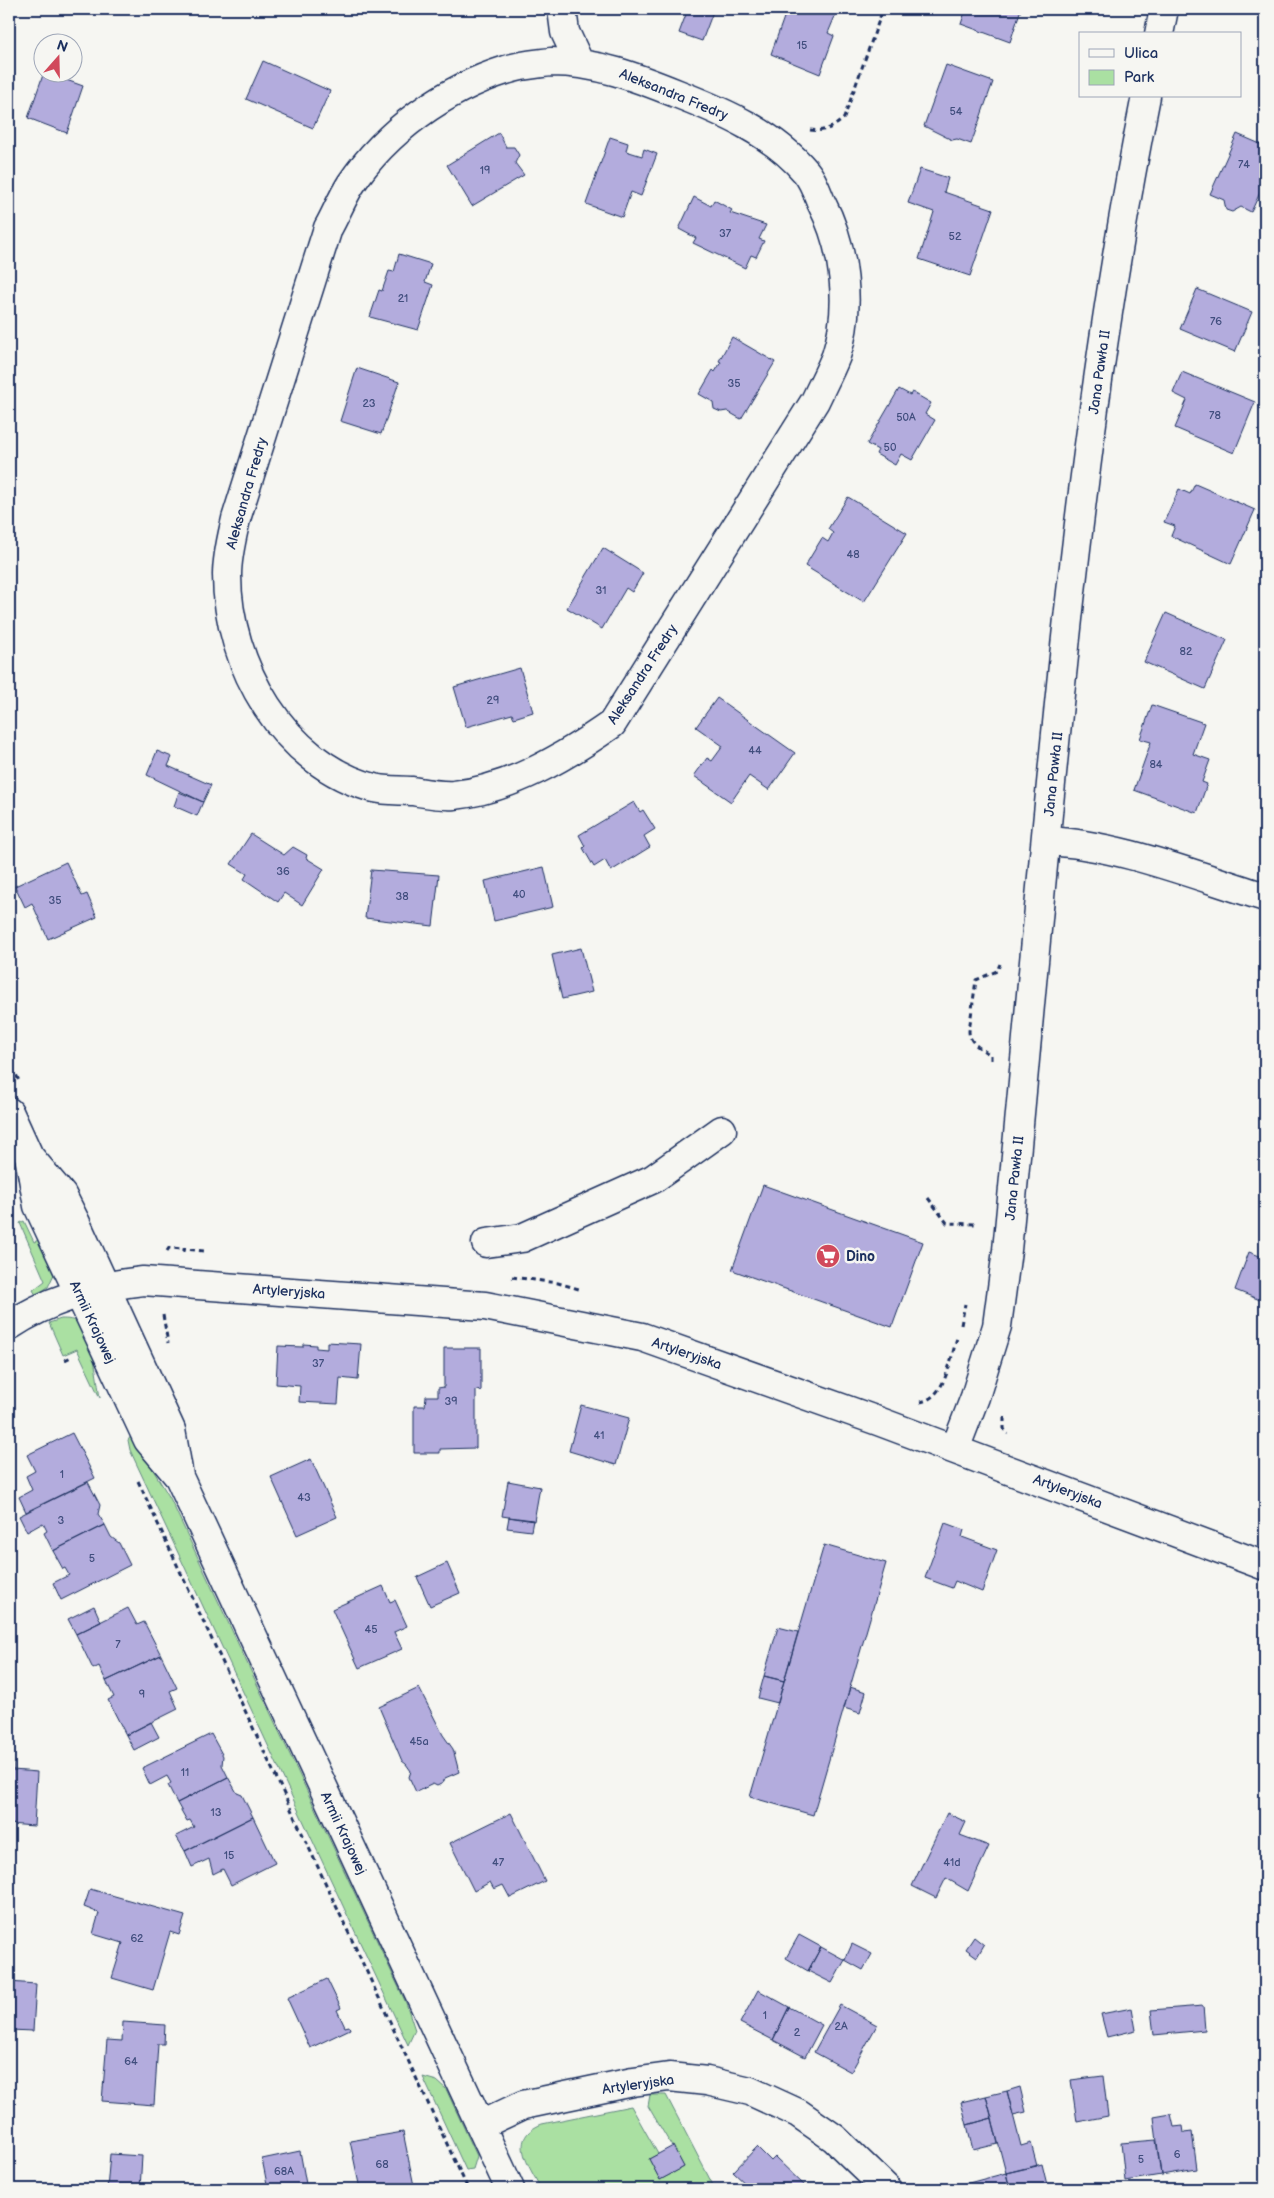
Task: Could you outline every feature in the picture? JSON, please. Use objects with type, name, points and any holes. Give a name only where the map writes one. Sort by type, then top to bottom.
[{"type":"street","points":[[562,9],[565,32],[579,62]]},
{"type":"street","points":[[1159,32],[1164,9]]},
{"type":"street","name":"Aleksandra Fredry","points":[[551,62],[579,62],[621,71],[722,111],[757,132],[807,173],[830,220],[840,255],[845,307],[836,355],[815,401],[612,724],[565,755],[509,782],[453,795],[374,788],[333,770],[296,745],[270,714],[248,669],[232,622],[227,576],[228,556],[236,519],[328,228],[350,185],[375,152],[422,112],[469,84],[507,69],[551,62]]},
{"type":"street","name":"Jana Pawła II","points":[[955,1449],[975,1397],[997,1326],[1009,1230],[1046,842],[1091,432],[1112,286],[1146,98]]},
{"type":"street","points":[[1046,842],[1076,842],[1116,852],[1265,897]]},
{"type":"street","name":"Armii Krajowej","points":[[9,1112],[30,1156],[38,1206],[93,1290],[171,1430],[179,1477],[510,2189]]},
{"type":"street","points":[[486,1243],[522,1238],[653,1179],[722,1130]]},
{"type":"street","name":"Artyleryjska","points":[[9,1326],[41,1309],[93,1290],[143,1281],[494,1308],[642,1337],[955,1449],[1265,1566]]},
{"type":"street","name":"Artyleryjska","points":[[481,2125],[523,2105],[632,2082],[669,2077],[707,2081],[750,2091],[798,2113],[834,2138],[887,2189]]},
{"type":"path","points":[[801,129],[820,131],[834,128],[844,118],[883,9]]},
{"type":"path","points":[[928,1198],[947,1224],[976,1224]]},
{"type":"path","points":[[136,1475],[468,2189]]},
{"type":"green space","points":[[24,1221],[34,1242],[43,1238],[55,1272],[48,1287],[36,1295],[33,1290],[45,1281],[20,1223]]},
{"type":"green space","points":[[68,1319],[80,1324],[88,1338],[94,1358],[100,1398],[77,1349],[63,1355],[49,1323]]},
{"type":"green space","points":[[132,1435],[170,1498],[406,2003],[415,2030],[408,2045],[130,1450],[128,1440]]},
{"type":"green space","points":[[423,2077],[437,2081],[446,2089],[477,2156],[473,2169],[466,2170]]},
{"type":"green space","points":[[650,2095],[666,2095],[715,2189],[541,2189],[524,2153],[523,2144],[525,2137],[531,2130],[542,2124],[631,2106],[658,2154],[649,2159],[660,2180],[684,2167],[648,2106]]},
{"type":"building","points":[[688,9],[714,9],[702,41],[679,33]]},
{"type":"building","points":[[787,9],[838,9],[828,33],[834,36],[820,74],[771,54]]},
{"type":"building","points":[[966,9],[1021,9],[1010,42],[961,24]]},
{"type":"building","points":[[263,61],[330,91],[313,128],[246,99]]},
{"type":"building","points":[[946,65],[993,82],[971,144],[957,139],[952,140],[924,126]]},
{"type":"building","points":[[41,82],[72,82],[83,86],[67,133],[28,118]]},
{"type":"building","points":[[499,133],[506,147],[514,147],[519,155],[515,163],[524,175],[472,206],[447,165]]},
{"type":"building","points":[[1237,134],[1265,146],[1265,182],[1251,212],[1241,207],[1232,212],[1226,210],[1224,200],[1210,194]]},
{"type":"building","points":[[610,137],[628,143],[626,151],[642,156],[644,149],[657,154],[641,196],[631,192],[622,217],[586,204]]},
{"type":"building","points":[[920,169],[948,178],[944,192],[993,209],[970,276],[919,259],[934,212],[908,203]]},
{"type":"building","points":[[694,197],[711,206],[714,200],[732,210],[730,213],[766,225],[759,239],[764,241],[756,257],[751,255],[745,268],[693,243],[696,238],[679,229]]},
{"type":"building","points":[[399,254],[431,264],[425,282],[433,285],[418,330],[370,317],[379,290],[382,291],[389,271],[394,272]]},
{"type":"building","points":[[1197,289],[1252,312],[1235,352],[1180,329]]},
{"type":"building","points":[[732,337],[775,362],[741,419],[727,411],[721,412],[714,409],[713,402],[699,394],[713,370],[715,372],[721,362],[719,361]]},
{"type":"building","points":[[357,368],[399,382],[381,434],[340,421]]},
{"type":"building","points":[[1182,372],[1255,402],[1234,453],[1175,428],[1187,400],[1173,393]]},
{"type":"building","points":[[899,389],[910,395],[912,392],[931,403],[925,414],[935,420],[912,460],[901,454],[895,465],[876,454],[878,450],[867,444]]},
{"type":"building","points":[[1195,484],[1255,510],[1231,564],[1171,536],[1175,526],[1164,522],[1179,489],[1190,494]]},
{"type":"building","points":[[848,497],[907,533],[864,602],[805,566],[822,538],[828,542],[833,533],[828,529]]},
{"type":"building","points":[[603,548],[643,573],[632,592],[626,588],[602,629],[567,608]]},
{"type":"building","points":[[1166,613],[1227,640],[1205,689],[1144,662]]},
{"type":"building","points":[[520,668],[533,712],[514,718],[512,714],[466,727],[454,687]]},
{"type":"building","points":[[717,698],[795,753],[769,790],[749,776],[731,802],[694,776],[707,758],[712,761],[723,746],[696,727]]},
{"type":"building","points":[[1152,705],[1204,723],[1193,754],[1210,760],[1202,782],[1207,784],[1197,813],[1134,790],[1151,742],[1140,739]]},
{"type":"building","points":[[157,751],[172,757],[168,766],[211,785],[203,802],[147,775]]},
{"type":"building","points":[[179,792],[203,802],[197,816],[174,806]]},
{"type":"building","points":[[634,802],[640,812],[643,810],[655,829],[644,836],[650,847],[611,871],[605,860],[594,867],[583,848],[585,846],[579,835]]},
{"type":"building","points":[[251,834],[284,855],[293,847],[307,855],[306,858],[324,869],[302,905],[284,893],[278,902],[244,879],[247,874],[231,864]]},
{"type":"building","points":[[66,862],[82,896],[87,894],[97,917],[48,939],[32,903],[25,907],[15,886]]},
{"type":"building","points":[[544,867],[553,907],[494,921],[485,881]]},
{"type":"building","points":[[371,870],[439,875],[433,926],[365,918]]},
{"type":"building","points":[[581,948],[592,992],[562,999],[552,955]]},
{"type":"building","name":"Dino","points":[[763,1185],[923,1242],[892,1327],[732,1270]]},
{"type":"building","points":[[1249,1252],[1265,1258],[1265,1302],[1235,1290]]},
{"type":"building","points":[[327,1342],[361,1344],[358,1380],[340,1378],[338,1404],[299,1402],[300,1386],[276,1384],[278,1346],[303,1347],[303,1344],[316,1345],[316,1348],[327,1349]]},
{"type":"building","points":[[444,1348],[481,1348],[481,1391],[476,1390],[476,1448],[440,1449],[440,1453],[414,1453],[414,1406],[425,1406],[426,1396],[438,1396],[438,1388],[444,1387]]},
{"type":"building","points":[[581,1405],[629,1418],[616,1465],[569,1451]]},
{"type":"building","points":[[72,1433],[95,1478],[26,1512],[19,1497],[32,1490],[26,1476],[35,1471],[27,1455]]},
{"type":"building","points":[[311,1459],[337,1517],[297,1535],[271,1477]]},
{"type":"building","points":[[508,1481],[540,1487],[534,1521],[502,1516]]},
{"type":"building","points":[[88,1482],[100,1505],[98,1514],[105,1525],[53,1551],[44,1533],[47,1531],[43,1523],[27,1532],[19,1516]]},
{"type":"building","points":[[509,1517],[533,1520],[531,1531],[507,1528]]},
{"type":"building","points":[[945,1523],[964,1530],[962,1537],[997,1550],[982,1592],[955,1581],[952,1588],[925,1578]]},
{"type":"building","points":[[105,1525],[111,1537],[119,1543],[130,1565],[61,1600],[53,1583],[69,1575],[65,1568],[63,1569],[53,1551]]},
{"type":"building","points":[[824,1545],[886,1563],[813,1815],[750,1797]]},
{"type":"building","points":[[447,1563],[460,1593],[430,1606],[417,1577]]},
{"type":"building","points":[[383,1586],[390,1602],[395,1600],[407,1626],[394,1632],[402,1649],[359,1668],[332,1609]]},
{"type":"building","points":[[94,1606],[101,1622],[76,1634],[68,1619]]},
{"type":"building","points":[[128,1608],[137,1625],[144,1622],[161,1655],[106,1681],[99,1666],[93,1669],[76,1634]]},
{"type":"building","points":[[778,1627],[798,1632],[784,1681],[764,1676]]},
{"type":"building","points":[[161,1655],[177,1688],[170,1691],[178,1709],[126,1735],[108,1700],[114,1697],[106,1681]]},
{"type":"building","points":[[764,1676],[784,1681],[778,1703],[758,1698]]},
{"type":"building","points":[[850,1687],[866,1692],[860,1713],[844,1708]]},
{"type":"building","points":[[419,1688],[443,1735],[453,1749],[459,1772],[445,1778],[443,1783],[437,1786],[433,1784],[416,1792],[409,1777],[411,1771],[402,1761],[379,1707]]},
{"type":"building","points":[[151,1722],[159,1737],[134,1750],[126,1735]]},
{"type":"building","points":[[211,1734],[223,1756],[222,1765],[228,1777],[177,1803],[168,1785],[171,1783],[167,1776],[150,1785],[142,1768]]},
{"type":"building","points":[[9,1739],[14,1739],[13,1760],[9,1760]]},
{"type":"building","points":[[9,1760],[13,1760],[13,1770],[37,1772],[34,1826],[9,1824]]},
{"type":"building","points":[[228,1777],[237,1793],[242,1795],[253,1817],[185,1851],[176,1836],[194,1827],[190,1820],[187,1821],[177,1803]]},
{"type":"building","points":[[511,1813],[545,1881],[510,1898],[503,1885],[494,1889],[490,1882],[474,1891],[450,1843]]},
{"type":"building","points":[[947,1813],[966,1822],[960,1835],[989,1846],[968,1891],[946,1878],[936,1898],[912,1886]]},
{"type":"building","points":[[253,1817],[275,1863],[231,1885],[223,1869],[213,1874],[209,1859],[192,1867],[185,1851]]},
{"type":"building","points":[[90,1889],[185,1916],[179,1935],[170,1932],[153,1990],[112,1978],[123,1943],[93,1934],[99,1913],[84,1907]]},
{"type":"building","points":[[799,1935],[821,1947],[808,1971],[786,1958]]},
{"type":"building","points":[[974,1937],[984,1945],[977,1957],[966,1949]]},
{"type":"building","points":[[852,1944],[872,1954],[863,1970],[845,1960]]},
{"type":"building","points":[[821,1947],[845,1960],[832,1983],[808,1971]]},
{"type":"building","points":[[327,1979],[341,2008],[337,2010],[345,2027],[349,2026],[350,2029],[310,2048],[287,1998]]},
{"type":"building","points":[[9,1982],[36,1984],[33,2031],[9,2030]]},
{"type":"building","points":[[758,1990],[789,2007],[773,2040],[740,2023]]},
{"type":"building","points":[[840,2005],[877,2025],[851,2072],[814,2052]]},
{"type":"building","points":[[1203,2006],[1205,2030],[1154,2035],[1151,2010]]},
{"type":"building","points":[[789,2007],[822,2025],[805,2057],[773,2040]]},
{"type":"building","points":[[1132,2008],[1136,2030],[1107,2037],[1101,2014]]},
{"type":"building","points":[[123,2022],[165,2025],[164,2044],[158,2044],[154,2105],[102,2101],[107,2040],[122,2041]]},
{"type":"building","points":[[1103,2076],[1108,2116],[1077,2122],[1071,2080]]},
{"type":"building","points":[[1020,2087],[1026,2112],[1013,2115],[1007,2091]]},
{"type":"building","points":[[1007,2091],[1021,2146],[1031,2143],[1037,2166],[1006,2173],[986,2096]]},
{"type":"building","points":[[986,2096],[992,2118],[967,2125],[961,2102]]},
{"type":"building","points":[[1171,2114],[1174,2127],[1183,2126],[1184,2133],[1192,2132],[1197,2169],[1161,2175],[1154,2117]]},
{"type":"building","points":[[992,2118],[998,2144],[973,2150],[967,2125]]},
{"type":"building","points":[[403,2132],[414,2186],[399,2189],[360,2189],[350,2141]]},
{"type":"building","points":[[1156,2140],[1161,2175],[1125,2181],[1121,2143]]},
{"type":"building","points":[[673,2146],[684,2167],[660,2180],[649,2159]]},
{"type":"building","points":[[757,2147],[771,2161],[775,2157],[807,2188],[745,2189],[748,2186],[733,2172]]},
{"type":"building","points":[[300,2151],[306,2184],[268,2189],[262,2159]]},
{"type":"building","points":[[110,2154],[142,2156],[140,2189],[107,2189]]},
{"type":"building","points":[[1042,2164],[1048,2189],[1010,2189],[1006,2173]]},
{"type":"building","points":[[1006,2173],[1010,2189],[967,2189],[965,2184]]},
{"type":"place","name":"Dino","points":[[828,1256]]}]
